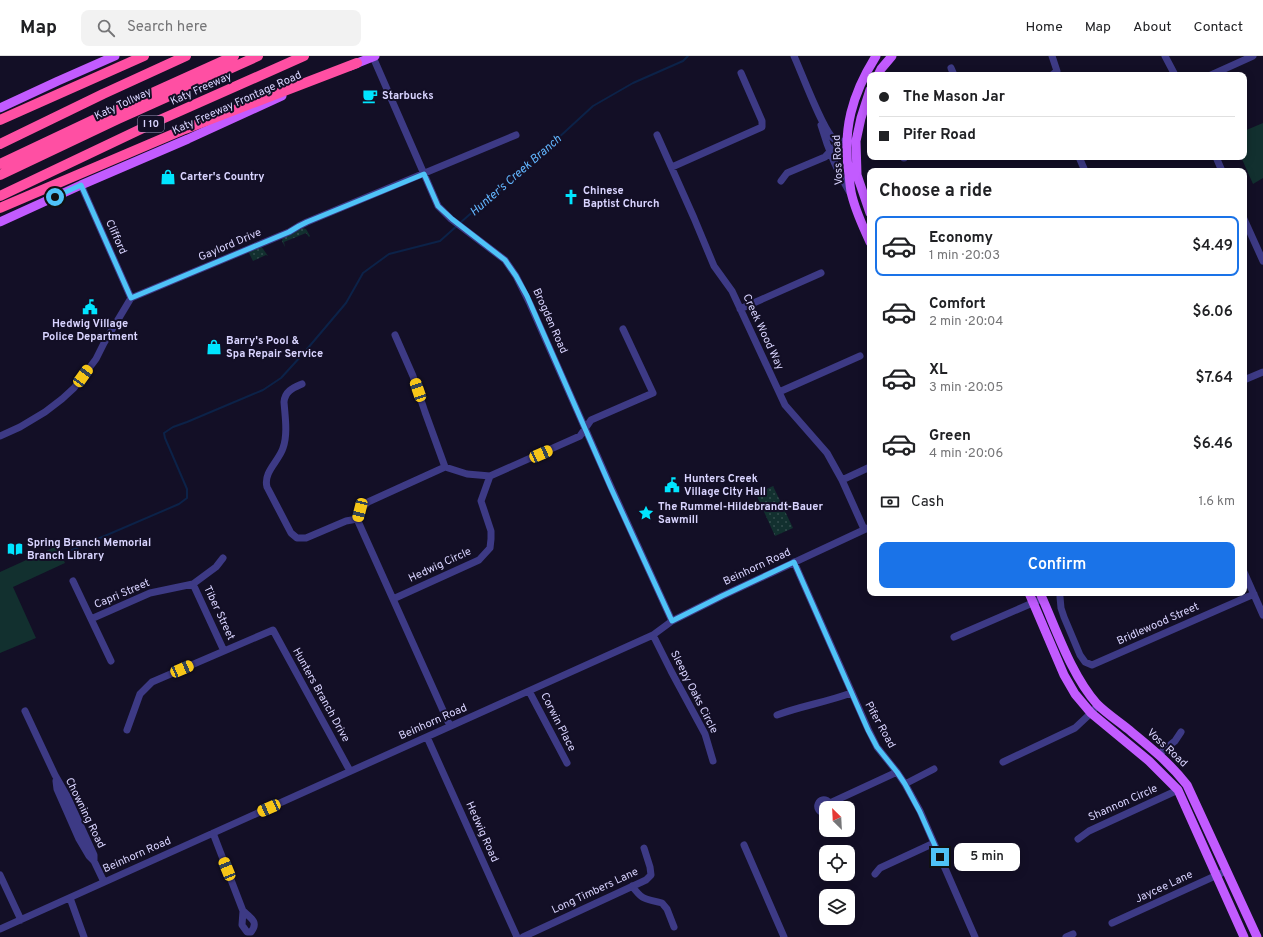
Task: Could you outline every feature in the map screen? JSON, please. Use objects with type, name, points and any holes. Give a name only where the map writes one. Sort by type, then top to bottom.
[{"type":"highway","points":[[0,120],[144,56]]},
{"type":"highway","points":[[0,144],[186,56]]},
{"type":"highway","name":"Katy Tollway","points":[[0,164],[234,56]]},
{"type":"highway","name":"Katy Tollway","points":[[0,175],[118,119],[258,56]]},
{"type":"highway","name":"Katy Freeway","points":[[0,196],[128,135],[304,56]]},
{"type":"highway","points":[[0,208],[186,129],[357,63]]},
{"type":"main road","points":[[0,108],[115,56]]},
{"type":"main road","name":"Katy Freeway Frontage Road","points":[[0,222],[374,56]]},
{"type":"main road","name":"Voss Road","points":[[867,236],[860,221],[852,196],[843,142],[858,88],[876,56]]},
{"type":"main road","points":[[880,72],[892,56]]},
{"type":"main road","name":"Voss Road","points":[[867,99],[856,141],[857,174],[867,204]]},
{"type":"main road","name":"Voss Road","points":[[1030,596],[1064,675],[1075,694],[1091,713],[1150,761],[1178,790],[1244,937]]},
{"type":"main road","name":"Voss Road","points":[[1041,596],[1076,673],[1085,689],[1098,705],[1159,754],[1187,785],[1255,934]]},
{"type":"main road","points":[[1185,805],[1195,801]]},
{"type":"main road","points":[[1244,937],[1255,934]]},
{"type":"street","name":"Brogden Road","points":[[374,56],[438,206],[468,232],[505,260],[516,276],[530,304],[672,621]]},
{"type":"street","points":[[794,56],[816,108],[832,138],[843,142],[856,141]]},
{"type":"street","points":[[1052,56],[1055,72]]},
{"type":"street","points":[[1165,56],[1173,72]]},
{"type":"street","points":[[1217,72],[1253,56]]},
{"type":"street","points":[[672,167],[762,127],[762,121],[740,73]]},
{"type":"street","points":[[816,108],[830,152],[842,180],[852,196]]},
{"type":"street","name":"Gaylord Drive","points":[[131,298],[289,232],[307,222],[516,135]]},
{"type":"street","name":"Creek Wood Way","points":[[657,135],[714,266],[732,290],[785,405],[827,453],[867,528]]},
{"type":"street","points":[[781,181],[787,174],[826,157],[843,142]]},
{"type":"street","name":"Clifford","points":[[81,185],[131,298]]},
{"type":"street","points":[[1247,226],[1263,262]]},
{"type":"street","points":[[740,309],[821,273]]},
{"type":"street","points":[[0,436],[20,427],[45,412],[74,388],[96,359],[104,342],[131,298]]},
{"type":"street","points":[[450,726],[358,519],[360,510],[368,502],[445,467],[467,474],[490,476],[580,436],[591,420],[652,393],[623,329]]},
{"type":"street","points":[[395,335],[413,376],[445,467]]},
{"type":"street","points":[[779,392],[860,356]]},
{"type":"street","points":[[1247,379],[1263,372]]},
{"type":"street","points":[[302,384],[291,389],[285,396],[286,438],[281,454],[267,474],[267,487],[291,533],[297,538],[306,538],[346,521],[358,519]]},
{"type":"street","points":[[842,480],[867,468]]},
{"type":"street","name":"Hedwig Circle","points":[[393,599],[479,560],[490,548],[491,531],[481,501],[490,476]]},
{"type":"street","name":"Beinhorn Road","points":[[0,929],[653,635],[672,621],[722,596],[867,528]]},
{"type":"street","name":"Capri Street","points":[[91,619],[150,593],[193,584],[209,573],[223,558]]},
{"type":"street","name":"Pifer Road","points":[[794,562],[851,693],[877,747],[905,784],[920,812],[975,937]]},
{"type":"street","points":[[1247,579],[1263,615]]},
{"type":"street","points":[[73,581],[110,661]]},
{"type":"street","name":"Tiber Street","points":[[193,584],[224,651]]},
{"type":"street","name":"Bridlewood Street","points":[[1060,597],[1064,617],[1080,655],[1085,662],[1092,665],[1254,594]]},
{"type":"street","points":[[954,637],[1034,603],[1041,596]]},
{"type":"street","name":"Hunters Branch Drive","points":[[224,651],[273,630],[350,771]]},
{"type":"street","name":"Sleepy Oaks Circle","points":[[653,635],[670,671],[705,734],[713,760]]},
{"type":"street","points":[[127,730],[140,694],[152,682],[224,651]]},
{"type":"street","name":"Corwin Place","points":[[529,691],[567,763]]},
{"type":"street","points":[[777,715],[851,693]]},
{"type":"street","points":[[1003,762],[1076,728],[1098,705]]},
{"type":"street","name":"Chowning Road","points":[[25,711],[54,775],[67,796],[94,855],[94,861],[104,882]]},
{"type":"street","points":[[1159,754],[1175,741],[1182,732]]},
{"type":"street","name":"Hedwig Road","points":[[427,736],[517,937]]},
{"type":"street","points":[[905,784],[934,769]]},
{"type":"street","points":[[841,801],[897,772]]},
{"type":"street","name":"Shannon Circle","points":[[1078,839],[1089,831],[1178,790]]},
{"type":"street","points":[[213,833],[244,911]]},
{"type":"street","points":[[874,874],[880,868],[934,843]]},
{"type":"street","points":[[744,845],[784,937]]},
{"type":"street","name":"Long Timbers Lane","points":[[523,937],[646,880],[651,875],[644,848]]},
{"type":"street","name":"Jaycee Lane","points":[[1112,923],[1226,871]]},
{"type":"street","points":[[0,875],[21,920]]},
{"type":"street","points":[[632,886],[638,895],[645,900],[662,903],[667,909],[674,927]]},
{"type":"street","points":[[70,898],[84,937]]},
{"type":"green space","points":[[1263,123],[1263,178],[1253,184],[1242,160],[1247,160],[1247,130]]},
{"type":"green space","points":[[303,228],[306,229],[310,236],[309,237],[306,233],[284,242],[285,247],[282,241],[283,237]]},
{"type":"green space","points":[[261,246],[268,256],[266,255],[253,261],[248,251]]},
{"type":"green space","points":[[773,486],[793,528],[775,536],[756,494]]},
{"type":"green space","points":[[57,546],[65,563],[13,587],[36,638],[0,653],[0,572]]},
{"type":"waterway","name":"Hunter's Creek Branch","points":[[72,550],[179,504],[187,498],[187,489],[164,433],[173,427],[263,390],[281,378],[346,303],[363,273],[389,254],[440,241],[469,215],[508,184],[593,106],[633,83],[683,61],[688,56]]},
{"type":"place","name":"Starbucks","points":[[370,96]]},
{"type":"place","name":"Carter's Country","points":[[168,177]]},
{"type":"place","name":"Chinese Baptist Church","points":[[571,197]]},
{"type":"place","name":"Hedwig Village Police Department","points":[[90,307]]},
{"type":"place","name":"Barry's Pool & Spa Repair Service","points":[[214,347]]},
{"type":"place","name":"Hunters Creek Village City Hall","points":[[672,485]]},
{"type":"place","name":"The Rummel-Hildebrandt-Bauer Sawmill","points":[[646,513]]},
{"type":"place","name":"Spring Branch Memorial Branch Library","points":[[15,549]]},
{"type":"route","points":[[55,197],[81,185],[131,298],[289,232],[307,222],[424,174],[438,206],[452,219],[505,260],[516,276],[527,296],[611,488],[672,621],[794,562],[868,730],[877,747],[905,784],[920,812],[940,857]]}]
